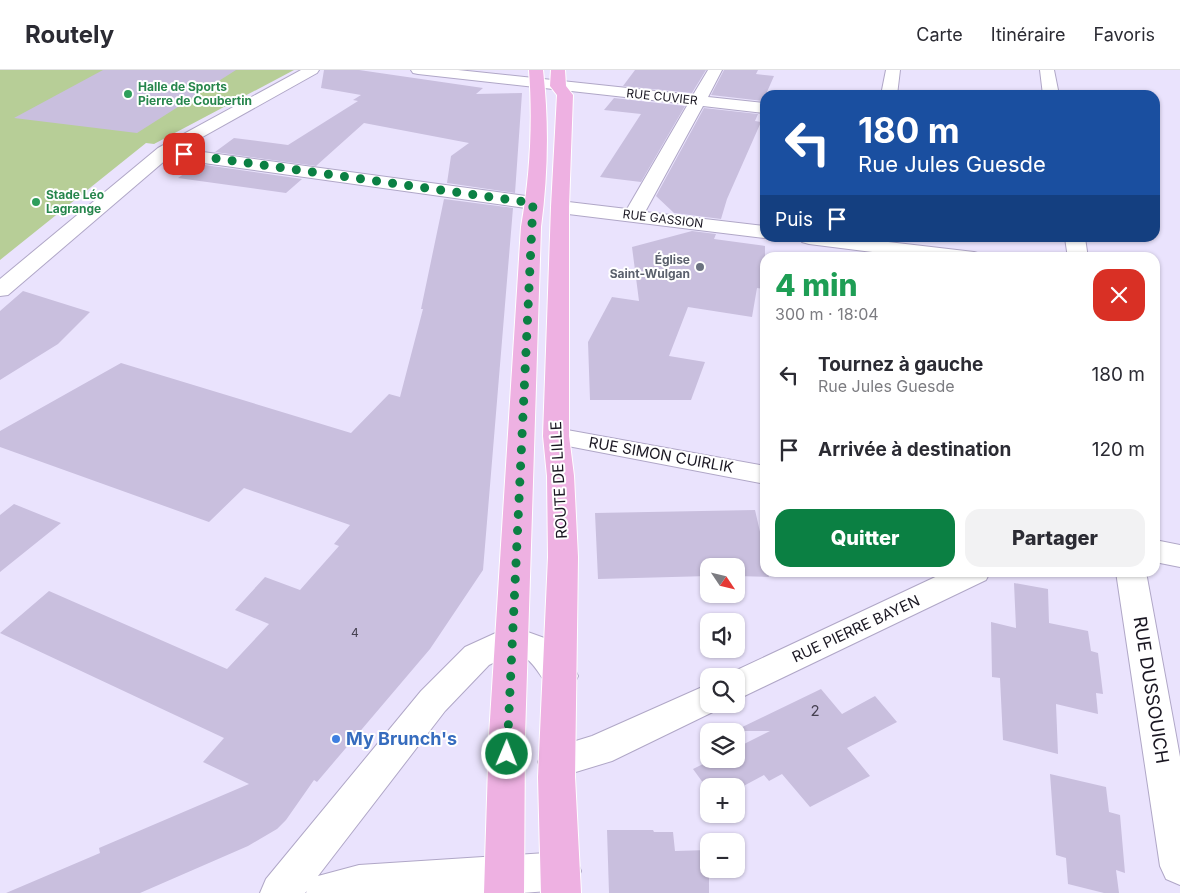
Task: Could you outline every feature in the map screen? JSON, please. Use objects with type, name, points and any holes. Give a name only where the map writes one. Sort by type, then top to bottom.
[{"type":"main road","points":[[505,884],[507,736],[533,203],[536,193],[538,77]]},
{"type":"main road","name":"ROUTE DE LILLE","points":[[558,78],[565,94],[560,207],[556,436],[560,469],[563,562],[561,676],[556,762],[561,882]]},
{"type":"street","points":[[0,290],[164,152],[312,70]]},
{"type":"street","name":"RUE CUVIER","points":[[418,70],[558,78],[698,101],[760,107]]},
{"type":"street","points":[[633,216],[715,70]]},
{"type":"street","points":[[890,90],[893,70]]},
{"type":"street","points":[[1047,70],[1050,90]]},
{"type":"street","points":[[164,152],[533,203]]},
{"type":"street","name":"RUE GASSION","points":[[560,207],[760,231]]},
{"type":"street","points":[[836,242],[918,252]]},
{"type":"street","name":"RUE SIMON CUIRLIK","points":[[556,436],[760,473]]},
{"type":"street","points":[[1160,553],[1180,556]]},
{"type":"street","name":"RUE PIERRE BAYEN","points":[[745,682],[965,577]]},
{"type":"street","name":"RUE DUSSOUICH","points":[[1132,577],[1180,866]]},
{"type":"street","points":[[280,893],[433,701],[477,656],[511,639],[538,649],[561,676]]},
{"type":"street","points":[[556,762],[599,750],[700,702]]},
{"type":"street","points":[[326,893],[359,885],[561,882]]},
{"type":"green space","name":"Stade Léo Lagrange","points":[[0,70],[294,70],[154,144],[146,143],[0,260]]},
{"type":"building","name":"Halle de Sports Pierre de Coubertin","points":[[103,70],[236,70],[137,133],[14,118]]},
{"type":"building","points":[[324,70],[359,70],[483,88],[476,94],[522,93],[515,193],[447,183],[451,156],[469,143],[364,123],[316,166],[215,152],[234,138],[288,145],[358,101],[353,100],[361,95],[321,88]]},
{"type":"building","points":[[635,70],[706,70],[692,93],[623,86]]},
{"type":"building","points":[[724,70],[758,70],[756,74],[774,76],[768,90],[760,90],[760,101],[711,95]]},
{"type":"building","points":[[614,98],[685,106],[641,182],[600,177],[641,114],[604,110]]},
{"type":"building","points":[[704,108],[758,114],[755,121],[760,122],[760,124],[727,199],[721,219],[674,213],[656,196]]},
{"type":"building","points":[[198,164],[302,179],[286,193],[178,178]]},
{"type":"building","points":[[444,199],[513,208],[483,570],[430,649],[317,782],[314,780],[286,820],[277,829],[248,846],[140,893],[6,893],[100,853],[99,848],[249,784],[203,762],[224,738],[0,633],[49,591],[227,669],[269,624],[235,610],[265,577],[300,590],[339,546],[334,544],[350,525],[244,488],[209,522],[0,447],[0,431],[121,363],[351,433],[389,394],[400,397],[423,309],[421,309]]},
{"type":"building","points":[[692,231],[716,234],[714,239],[765,246],[765,252],[760,252],[760,288],[757,288],[752,317],[688,307],[669,356],[705,362],[691,400],[590,400],[588,342],[612,297],[639,301],[632,247]]},
{"type":"building","points":[[23,291],[90,312],[58,344],[0,380],[0,311]]},
{"type":"building","points":[[14,504],[61,523],[0,572],[0,515]]},
{"type":"building","points":[[755,510],[760,532],[760,577],[745,576],[745,558],[700,558],[700,576],[598,579],[595,513]]},
{"type":"building","points":[[1014,583],[1048,589],[1049,623],[1088,631],[1091,651],[1098,653],[1103,694],[1096,693],[1098,714],[1056,704],[1058,754],[1003,740],[1000,678],[992,677],[991,622],[1016,628]]},
{"type":"building","points":[[821,689],[842,714],[875,696],[897,722],[847,748],[870,776],[810,807],[782,774],[769,781],[764,775],[745,785],[745,778],[700,779],[693,769],[700,766],[700,768],[745,768],[745,744],[770,731],[745,731],[745,726]]},
{"type":"building","points":[[1050,774],[1106,787],[1109,812],[1120,815],[1125,873],[1116,870],[1119,893],[1104,893],[1068,884],[1066,858],[1056,855]]},
{"type":"building","points":[[607,830],[673,832],[675,851],[700,850],[700,878],[709,878],[709,893],[609,893]]},
{"type":"place","name":"Halle de Sports Pierre de Coubertin","points":[[128,94]]},
{"type":"place","name":"Stade Léo Lagrange","points":[[36,202]]},
{"type":"place","name":"Église Saint-Wulgan","points":[[700,267]]},
{"type":"place","name":"My Brunch's","points":[[336,739]]},
{"type":"route","points":[[184,154],[533,203],[507,754]]}]
